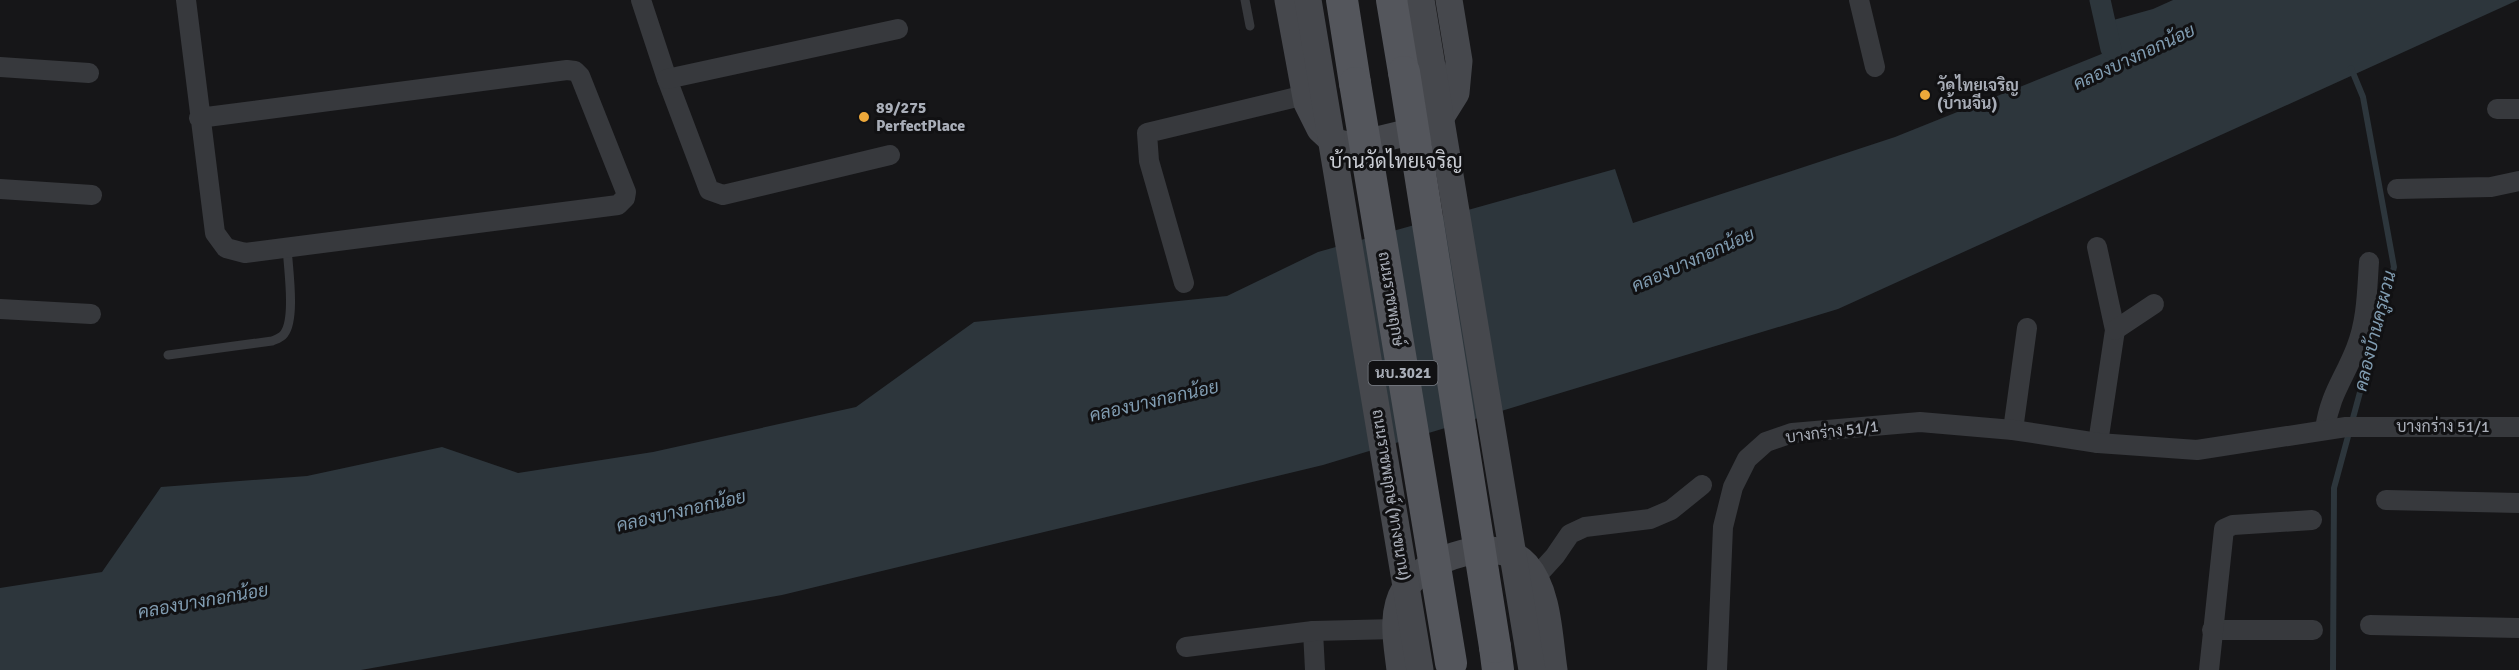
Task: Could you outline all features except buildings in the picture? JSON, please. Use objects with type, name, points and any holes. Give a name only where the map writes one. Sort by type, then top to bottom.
[{"type":"main road","points":[[1288,0],[1305,95],[1320,129],[1334,142],[1352,146],[1422,129],[1442,117],[1456,93],[1459,61],[1449,0]]},
{"type":"main road","name":"ถนนราชพฤกษ์ (ทางขนาน)","points":[[1308,0],[1420,670]]},
{"type":"main road","name":"ถนนราชพฤกษ์","points":[[1342,0],[1451,666]]},
{"type":"main road","name":"นบ.3021","points":[[1392,0],[1496,659]]},
{"type":"main road","points":[[1421,0],[1532,670]]},
{"type":"main road","points":[[1400,670],[1396,609],[1405,589],[1420,572],[1440,560],[1489,549],[1507,554],[1526,564],[1544,605],[1554,670]]},
{"type":"street","points":[[186,0],[199,118],[215,233],[226,248],[245,253],[618,205],[625,198],[626,192],[580,76],[575,71],[567,70],[199,118]]},
{"type":"street","points":[[641,0],[667,79],[709,190],[715,194],[723,195],[890,155]]},
{"type":"street","points":[[1859,0],[1875,67]]},
{"type":"street","points":[[667,79],[898,29]]},
{"type":"street","points":[[0,67],[89,73]]},
{"type":"street","points":[[1184,283],[1149,160],[1147,133],[1305,95]]},
{"type":"street","points":[[2497,109],[2519,109]]},
{"type":"street","points":[[2397,189],[2491,188],[2519,182]]},
{"type":"street","points":[[0,189],[92,195]]},
{"type":"street","points":[[2097,247],[2115,330],[2098,443]]},
{"type":"street","points":[[2325,429],[2328,406],[2358,341],[2366,311],[2369,262]]},
{"type":"street","points":[[2115,330],[2154,304]]},
{"type":"street","points":[[0,309],[91,314]]},
{"type":"street","points":[[2013,430],[2026,328]]},
{"type":"street","name":"บางกร่าง 51/1","points":[[1717,670],[1723,527],[1733,488],[1747,459],[1766,442],[1792,433],[1920,422],[2013,430],[2098,443],[2197,450],[2346,427],[2519,427]]},
{"type":"street","points":[[1534,579],[1556,556],[1570,534],[1585,527],[1650,519],[1671,510],[1702,485]]},
{"type":"street","points":[[2386,500],[2519,503]]},
{"type":"street","points":[[2209,670],[2224,529],[2233,525],[2312,520]]},
{"type":"street","points":[[2370,625],[2519,628]]},
{"type":"street","points":[[1186,647],[1313,631],[1396,629]]},
{"type":"street","points":[[2212,630],[2313,630]]},
{"type":"street","points":[[1313,631],[1315,670]]},
{"type":"lane","points":[[1245,0],[1250,26]]},
{"type":"lane","points":[[168,355],[272,341],[281,337],[286,332],[290,319],[287,247]]},
{"type":"water","name":"คลองบางกอกน้อย","points":[[2173,0],[2518,0],[1838,309],[1323,465],[782,595],[361,670],[0,670],[0,588],[102,572],[161,487],[307,476],[442,447],[518,473],[653,452],[856,407],[974,322],[1227,296],[1318,252],[1615,169],[1633,223],[1895,137],[2104,53],[2099,24],[2153,9]]},
{"type":"waterway","name":"คลองบางกอกน้อย","points":[[2100,0],[2111,49]]},
{"type":"waterway","name":"คลองบ้านครูผวน","points":[[2333,670],[2334,488],[2394,267],[2363,97],[2351,68]]},
{"type":"place","name":"วัดไทยเจริญ (บ้านจีน)","points":[[1925,95]]},
{"type":"place","name":"89/275 PerfectPlace","points":[[864,117]]},
{"type":"district","name":"บ้านวัดไทยเจริญ","points":[[1396,161]]}]
